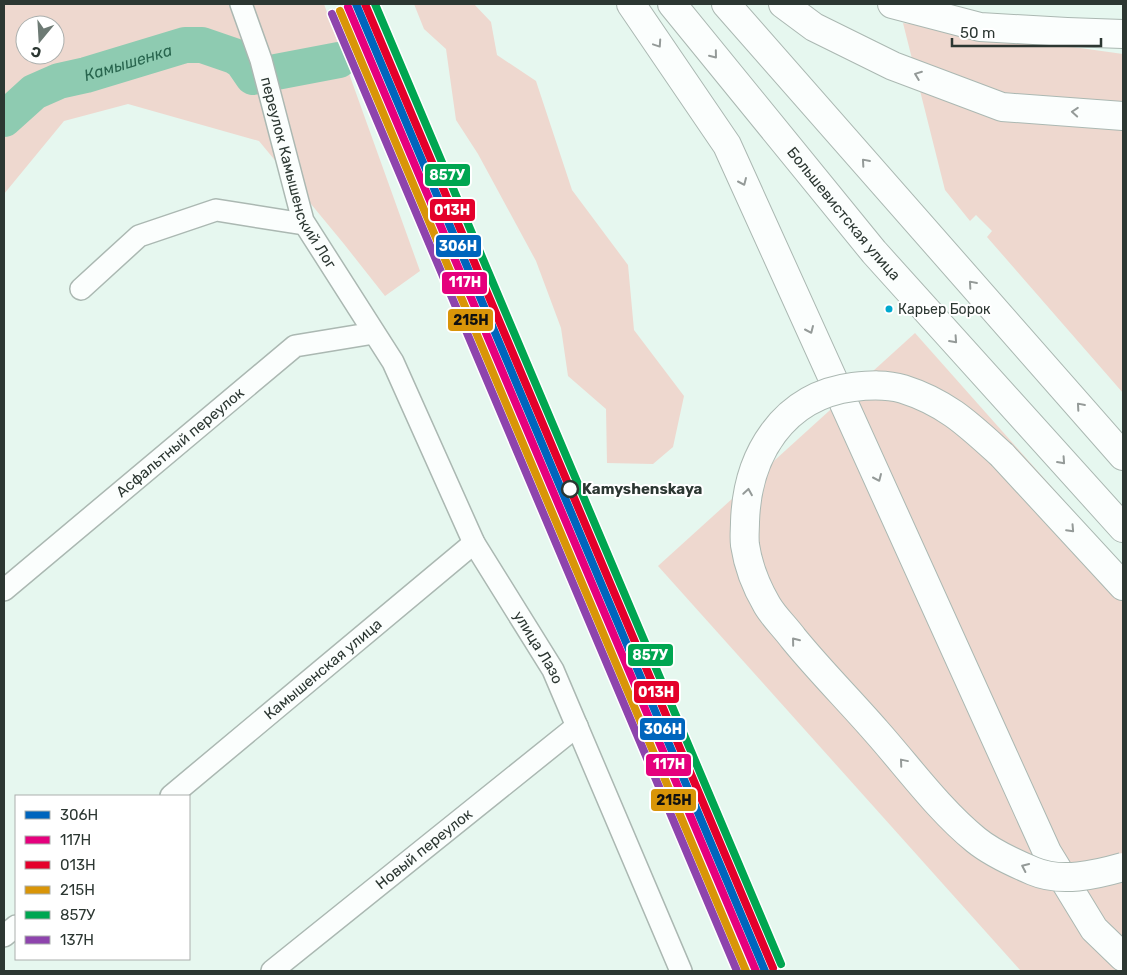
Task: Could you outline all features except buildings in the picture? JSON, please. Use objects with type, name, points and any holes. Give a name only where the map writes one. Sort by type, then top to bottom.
[{"type":"main road","points":[[631,4],[727,145],[1047,852],[1094,929],[1123,957]]},
{"type":"main road","name":"Большевистская улица","points":[[672,4],[874,252],[1123,528]]},
{"type":"main road","points":[[726,4],[1123,456]]},
{"type":"main road","points":[[782,4],[814,28],[893,66],[1002,107],[1123,116]]},
{"type":"main road","points":[[892,4],[980,27],[1123,34]]},
{"type":"main road","points":[[1123,586],[1002,455],[960,417],[929,399],[901,388],[874,384],[837,389],[802,406],[780,424],[761,450],[751,476],[746,508],[745,544],[754,577],[768,606],[808,656],[935,800],[976,841],[1005,858],[1036,872],[1067,877],[1102,873],[1123,867]]},
{"type":"street","name":"переулок Камышенский Лог","points":[[241,4],[261,60],[304,224],[374,333]]},
{"type":"street","points":[[81,289],[139,236],[216,210],[304,224]]},
{"type":"street","name":"улица Лазо","points":[[374,333],[393,362],[474,543],[553,670],[681,971]]},
{"type":"street","name":"Асфальтный переулок","points":[[4,590],[295,346],[374,333]]},
{"type":"street","name":"Камышенская улица","points":[[172,795],[474,543]]},
{"type":"street","name":"Новый переулок","points":[[272,971],[577,726]]},
{"type":"street","points":[[4,936],[15,927]]},
{"type":"shaded area","points":[[4,4],[324,4],[420,271],[385,296],[259,141],[128,104],[64,121],[4,194]]},
{"type":"shaded area","points":[[414,4],[474,4],[491,22],[497,55],[536,81],[572,190],[628,265],[634,330],[684,396],[673,447],[653,464],[607,463],[606,409],[568,376],[561,328],[536,261],[478,154],[456,120],[446,49],[424,29]]},
{"type":"shaded area","points":[[903,23],[1123,54],[1123,393],[987,237],[992,231],[976,215],[970,221],[945,190]]},
{"type":"shaded area","points":[[915,333],[1123,567],[1123,971],[1021,971],[658,566]]},
{"type":"waterway","name":"Камышенка","points":[[4,119],[34,92],[59,81],[86,75],[185,45],[202,45],[234,56],[242,61],[253,77]]},
{"type":"waterway","name":"Камышенка","points":[[276,72],[339,60]]},
{"type":"transit line","name":"306Н","points":[[356,4],[765,971]]},
{"type":"transit line","name":"013Н","points":[[365,4],[773,968]]},
{"type":"transit line","name":"857У","points":[[375,4],[781,964]]},
{"type":"transit line","name":"117Н","points":[[348,7],[756,971]]},
{"type":"transit line","name":"215Н","points":[[340,11],[746,971]]},
{"type":"transit line","name":"137Н","points":[[332,14],[737,971]]},
{"type":"place","name":"Карьер Борок","points":[[889,309]]},
{"type":"place","name":"Kamyshenskaya","points":[[570,489]]}]
